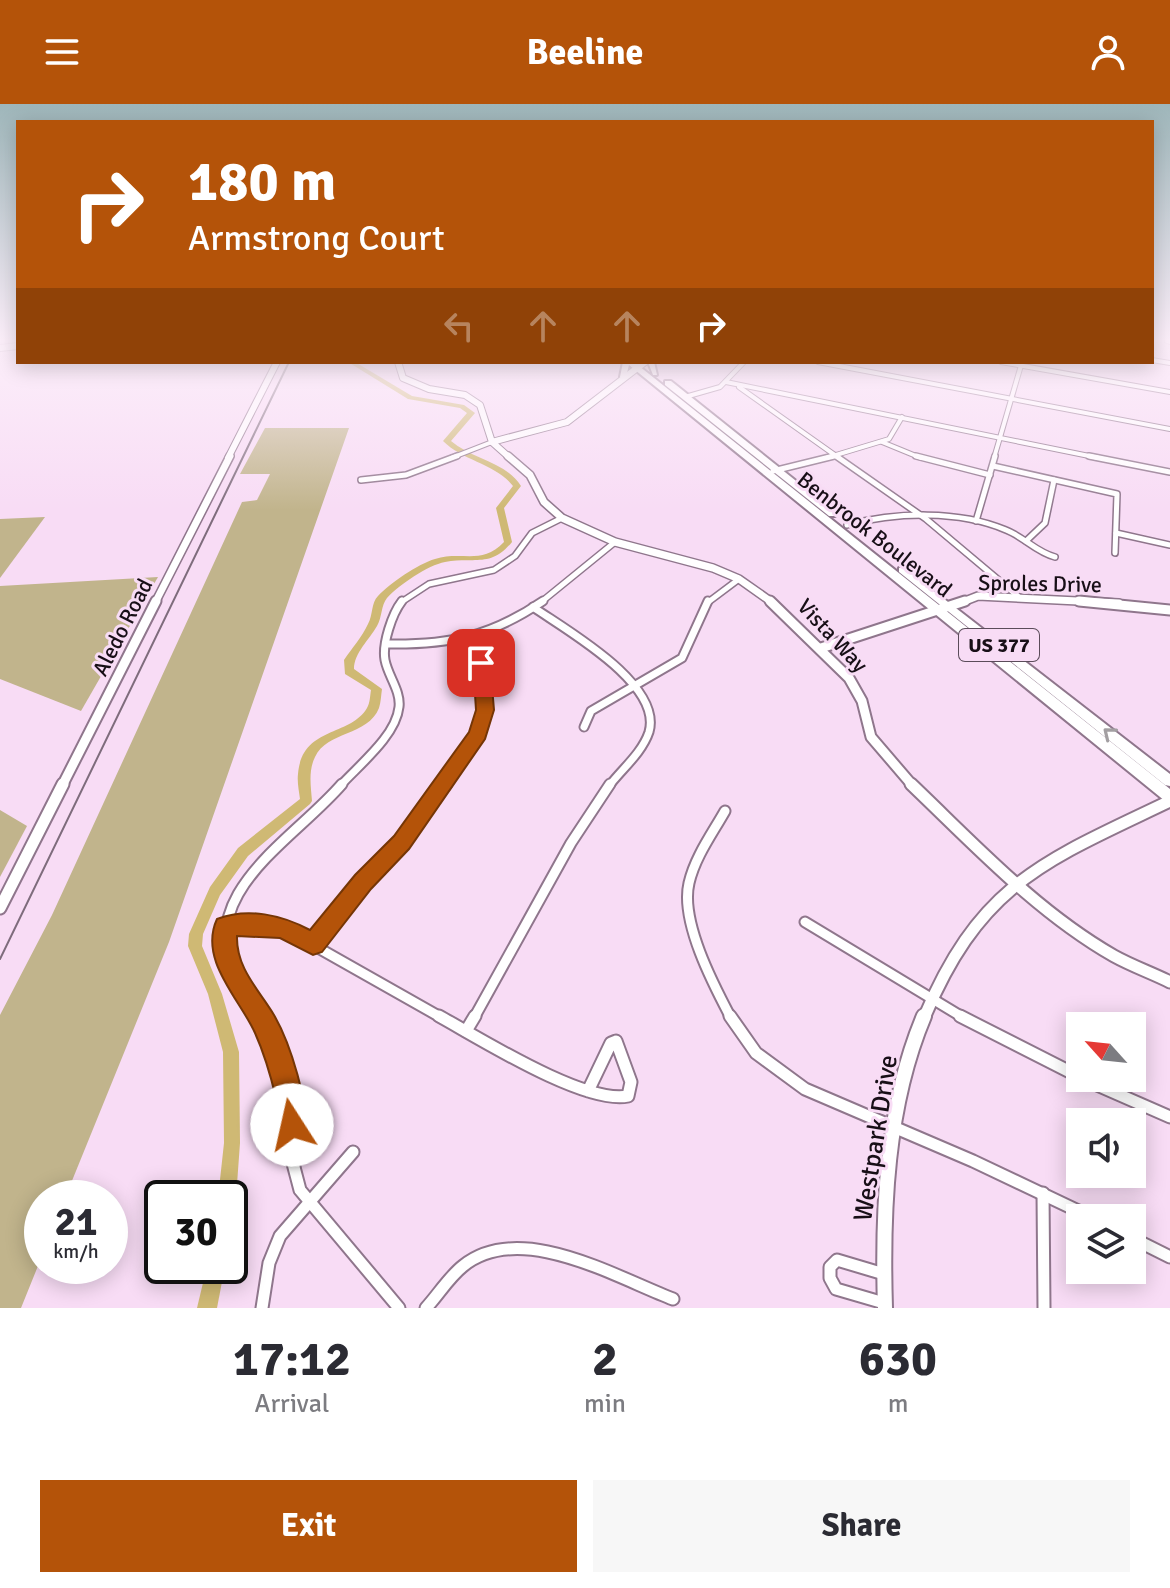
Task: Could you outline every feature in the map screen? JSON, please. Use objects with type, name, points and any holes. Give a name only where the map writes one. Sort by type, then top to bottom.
[{"type":"highway","name":"Benbrook Boulevard","points":[[678,397],[945,609],[1170,781]]},
{"type":"highway","name":"Benbrook Boulevard","points":[[685,397],[771,472],[847,525],[1170,799]]},
{"type":"street","name":"Aledo Road","points":[[0,908],[259,397]]},
{"type":"street","points":[[468,397],[480,405],[492,442]]},
{"type":"street","points":[[361,480],[394,478],[474,446],[565,423],[599,397]]},
{"type":"street","points":[[754,397],[926,519],[1020,598]]},
{"type":"street","points":[[800,397],[1170,472]]},
{"type":"street","points":[[1002,397],[1170,429]]},
{"type":"street","points":[[976,521],[1012,399]]},
{"type":"street","points":[[771,472],[882,442],[892,436],[902,417]]},
{"type":"street","name":"Vista Way","points":[[492,442],[530,475],[544,502],[562,518],[615,542],[689,560],[739,579],[803,627],[857,690],[871,737],[883,756],[1015,883],[1114,956],[1170,982]]},
{"type":"street","points":[[882,442],[935,463],[990,475]]},
{"type":"street","points":[[993,466],[1117,494],[1115,553]]},
{"type":"street","points":[[1026,541],[1039,534],[1045,526],[1054,480]]},
{"type":"street","points":[[847,525],[880,517],[976,521],[1000,528],[1026,541],[1040,553],[1055,557]]},
{"type":"street","points":[[399,1308],[300,1190],[290,1152],[291,1102],[266,1025],[236,981],[225,943],[229,906],[241,885],[327,802],[391,728],[399,710],[399,698],[397,687],[386,669],[387,644],[394,612],[403,599],[429,584],[494,570],[515,556],[532,533],[562,518]]},
{"type":"street","points":[[1116,533],[1170,545]]},
{"type":"street","points":[[387,644],[440,644],[466,638],[533,607],[579,578],[615,542]]},
{"type":"street","points":[[584,727],[591,711],[682,658],[709,599],[739,579]]},
{"type":"street","name":"Sproles Drive","points":[[821,648],[978,596],[1137,604],[1170,610]]},
{"type":"street","points":[[466,1031],[502,975],[534,905],[593,808],[647,739],[650,710],[635,686],[533,607]]},
{"type":"street","points":[[313,944],[363,882],[401,842],[478,734],[485,710],[481,663],[466,638]]},
{"type":"street","name":"Westpark Drive","points":[[884,1274],[837,1260],[830,1267],[830,1278],[836,1289],[884,1306],[885,1223],[903,1087],[928,999],[939,973],[964,934],[1015,883],[1043,863],[1170,799]]},
{"type":"street","points":[[725,811],[693,873],[686,897],[689,915],[723,1000],[746,1041],[769,1066],[822,1097],[897,1127],[1066,1204]]},
{"type":"street","points":[[805,922],[928,999],[1066,1070]]},
{"type":"street","points":[[225,927],[261,924],[283,928],[466,1031],[588,1091],[617,1099],[628,1096],[631,1082],[616,1041],[611,1043],[590,1081],[588,1091]]},
{"type":"street","points":[[1113,1092],[1170,1117]]},
{"type":"street","points":[[262,1308],[269,1263],[280,1236],[353,1152]]},
{"type":"street","points":[[1043,1193],[1044,1308]]},
{"type":"street","points":[[1146,1245],[1170,1257]]},
{"type":"street","points":[[426,1308],[464,1265],[510,1246],[545,1250],[673,1299]]},
{"type":"shaded area","points":[[265,428],[349,428],[169,942],[72,1180],[24,1180],[24,1284],[31,1284],[21,1308],[0,1308],[0,1015],[52,915],[242,502],[257,500],[270,474],[240,474]]},
{"type":"shaded area","points":[[45,517],[0,578],[0,519]]},
{"type":"shaded area","points":[[158,577],[81,711],[0,679],[0,586]]},
{"type":"shaded area","points":[[0,810],[27,826],[0,877]]},
{"type":"waterway","points":[[229,1180],[232,1143],[231,1052],[215,994],[195,946],[196,934],[215,891],[243,852],[306,801],[304,773],[310,754],[321,742],[364,720],[373,708],[377,689],[349,671],[349,660],[374,623],[380,599],[432,562],[492,556],[508,542],[500,508],[517,486],[506,474],[464,454],[447,441],[471,413],[462,406],[409,397]]},
{"type":"waterway","points":[[207,1308],[212,1284]]},
{"type":"railway","points":[[0,959],[272,397]]},
{"type":"route","points":[[292,1125],[291,1102],[266,1025],[236,981],[225,943],[225,927],[261,924],[283,928],[313,944],[363,882],[401,842],[478,734],[485,710],[481,663]]}]
